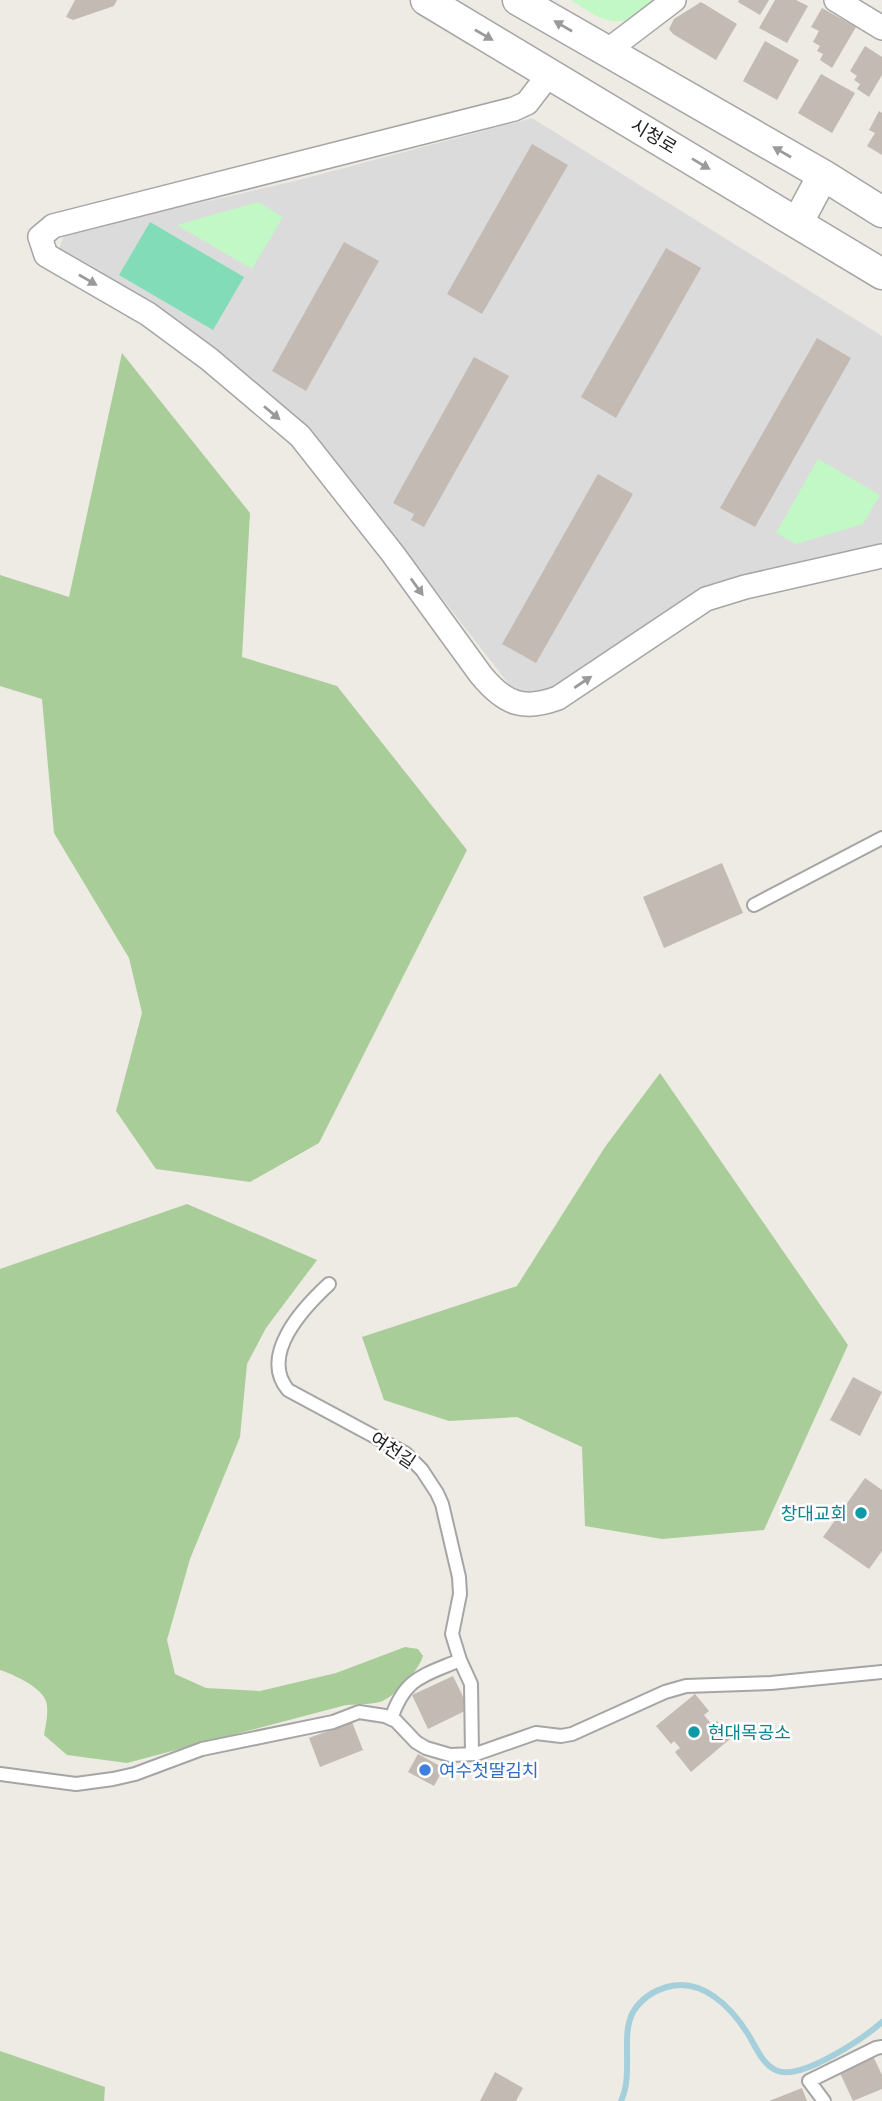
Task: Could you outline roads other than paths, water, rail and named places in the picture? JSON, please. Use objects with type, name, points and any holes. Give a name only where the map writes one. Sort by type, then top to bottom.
[{"type":"street","name":"시청로","points":[[426,0],[882,274]]},
{"type":"street","points":[[518,0],[882,212]]},
{"type":"street","points":[[607,51],[674,0]]},
{"type":"street","points":[[836,0],[882,27]]},
{"type":"street","points":[[550,73],[527,103],[514,109],[53,226],[40,237],[46,255],[148,314],[209,359],[300,436],[393,554],[481,676],[515,704],[541,704],[558,698],[706,599],[757,584],[882,556]]},
{"type":"street","points":[[797,222],[823,176]]},
{"type":"lane","points":[[754,905],[882,838]]},
{"type":"lane","name":"여천길","points":[[329,1284],[300,1313],[282,1347],[276,1367],[280,1380],[288,1390],[405,1453],[429,1479],[442,1504],[459,1577],[460,1594],[452,1634],[471,1684],[472,1754]]},
{"type":"lane","points":[[391,1719],[398,1700],[408,1685],[460,1660]]},
{"type":"lane","points":[[0,1774],[76,1784],[113,1779],[135,1774],[202,1749],[333,1722],[359,1712],[376,1713],[391,1719],[426,1748],[450,1755],[472,1754],[536,1733],[561,1736],[572,1734],[665,1692],[686,1686],[771,1683],[882,1672]]},
{"type":"lane","points":[[824,2101],[809,2081],[882,2047]]},
{"type":"waterway","points":[[621,2101],[627,2079],[627,2032],[633,2012],[648,1996],[667,1987],[692,1986],[714,1997],[741,2024],[764,2061],[778,2071],[789,2072],[817,2064],[862,2038],[882,2022]]},
{"type":"place","name":"창대교회","points":[[861,1513]]},
{"type":"place","name":"현대목공소","points":[[694,1732]]},
{"type":"place","name":"여수첫딸김치","points":[[425,1770]]}]
